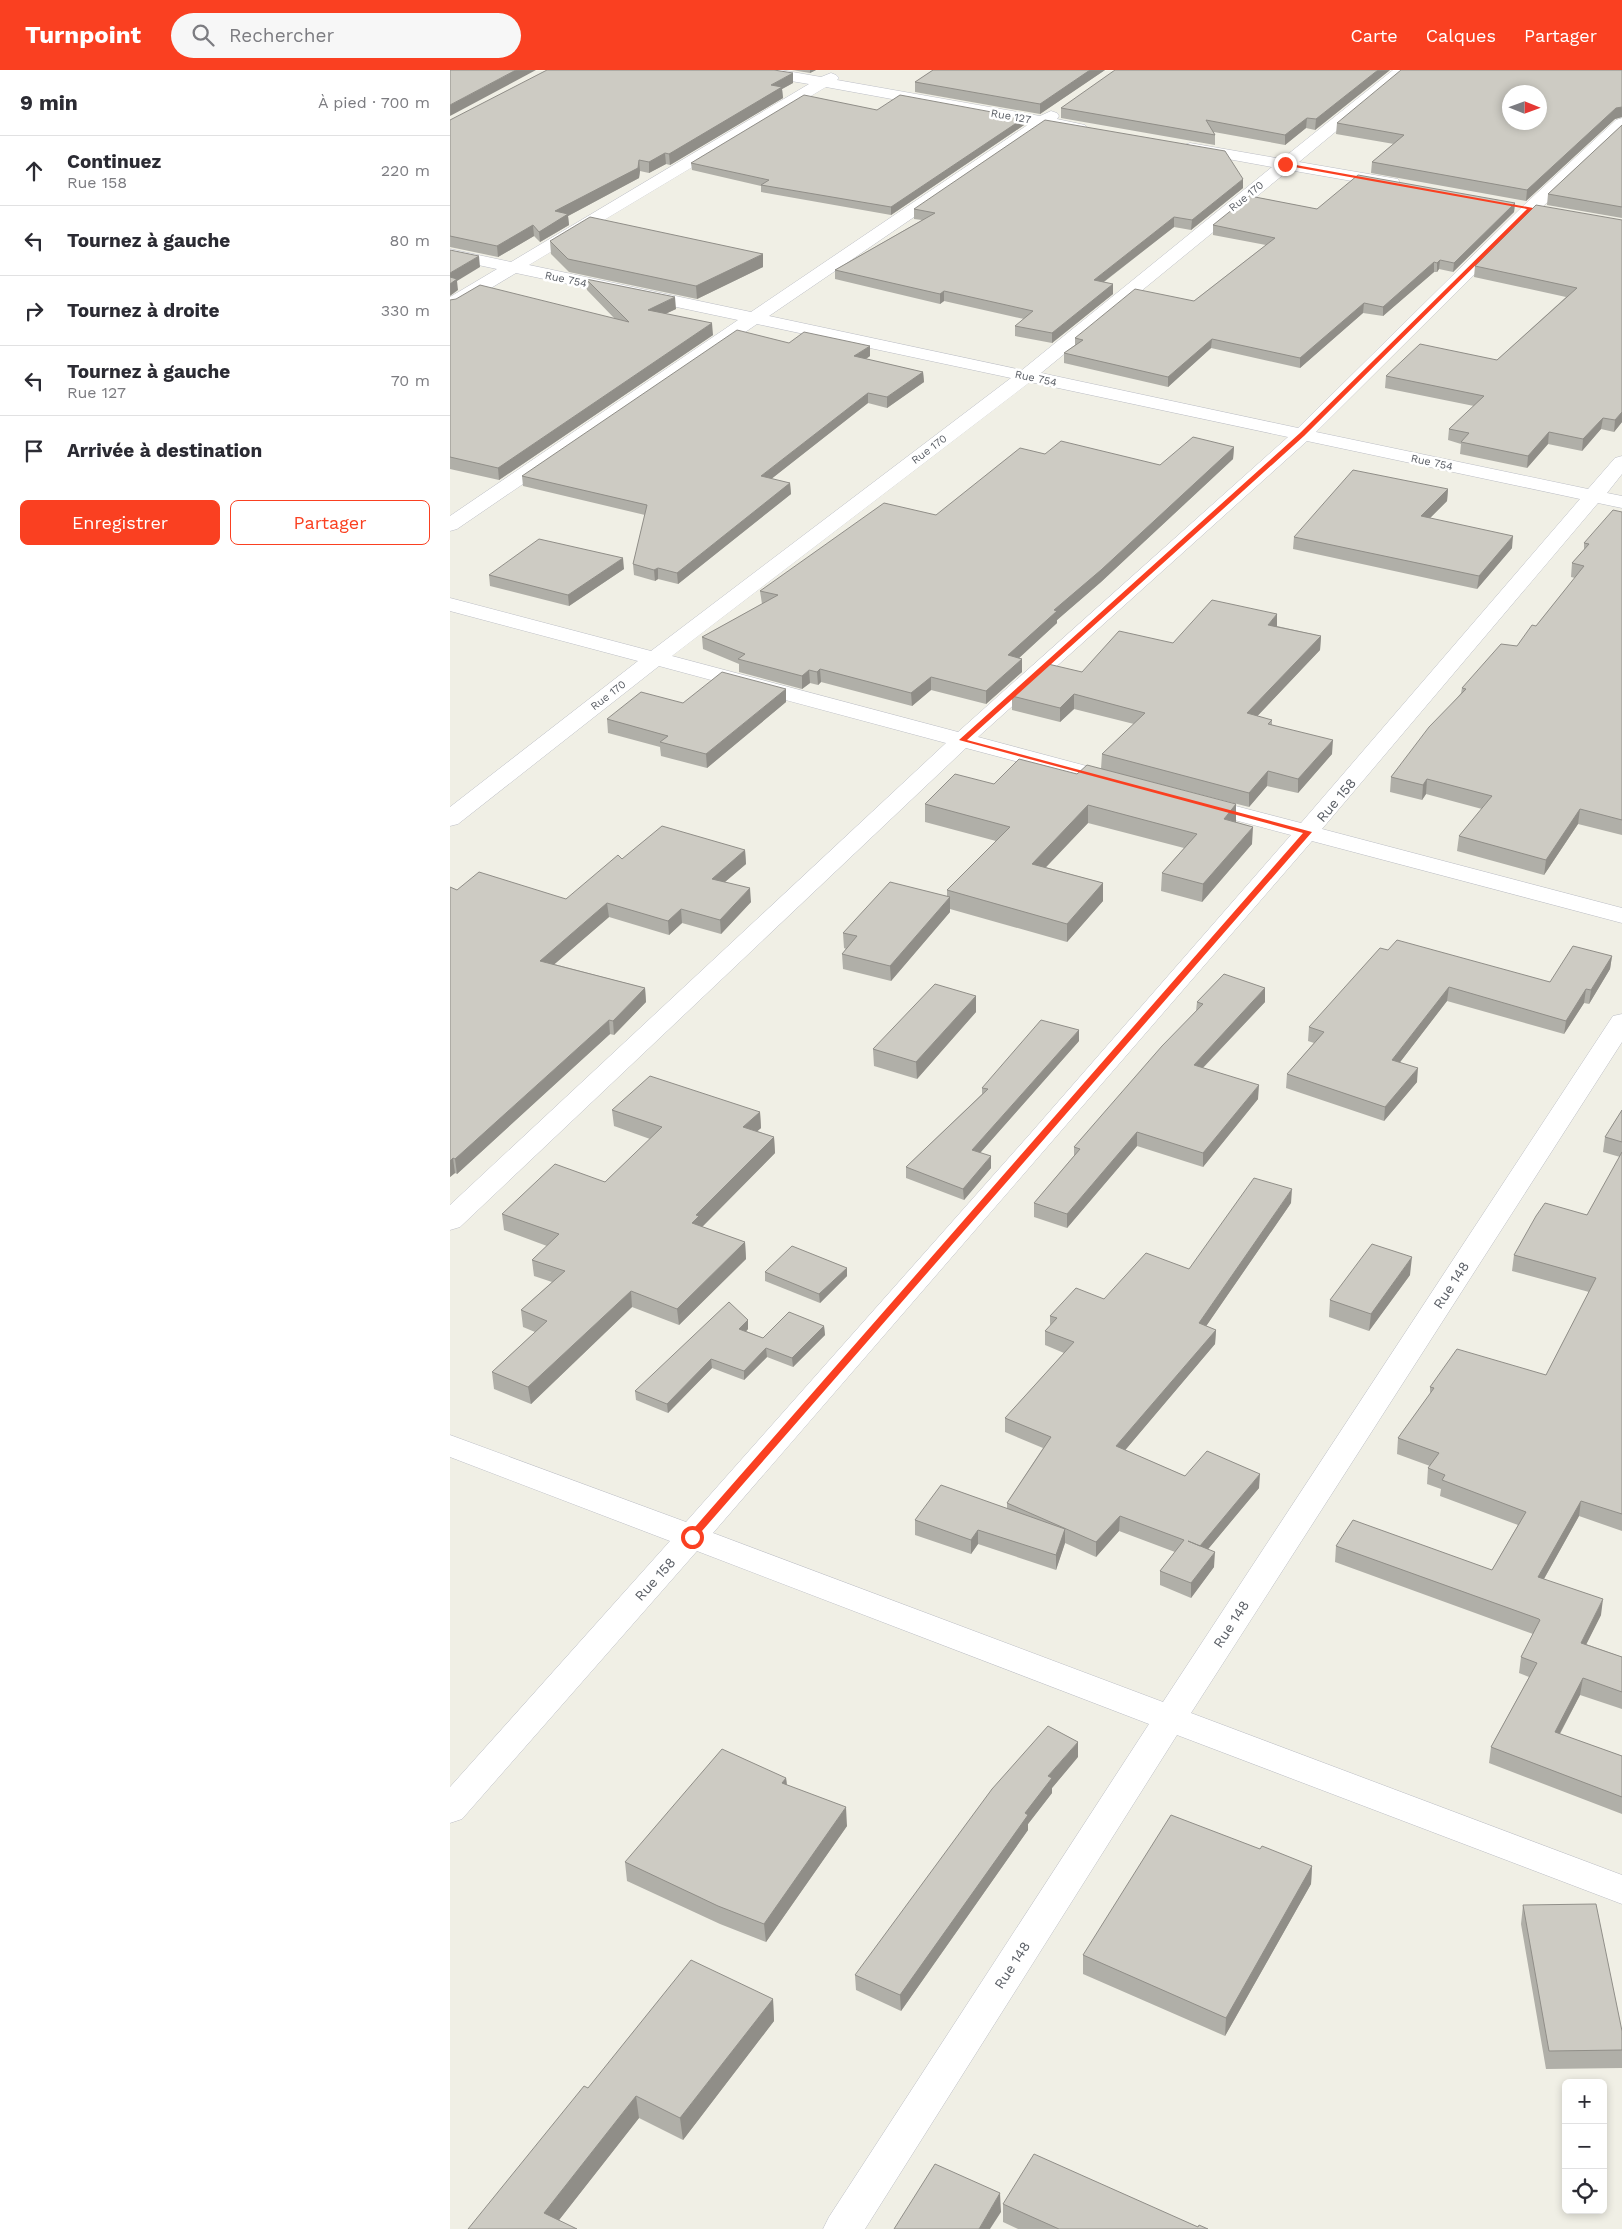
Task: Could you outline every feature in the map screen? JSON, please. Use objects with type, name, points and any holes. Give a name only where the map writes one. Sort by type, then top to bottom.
[{"type":"street","name":"Rue 127","points":[[755,70],[1091,130]]},
{"type":"street","points":[[450,305],[845,70]]},
{"type":"street","name":"Rue 170","points":[[450,819],[654,659],[1026,376],[1402,70]]},
{"type":"street","points":[[450,525],[1065,106]]},
{"type":"street","points":[[450,1221],[962,740],[1302,435],[1530,208],[1622,124]]},
{"type":"street","points":[[1178,145],[1403,185]]},
{"type":"street","name":"Rue 754","points":[[450,254],[1622,502]]},
{"type":"street","name":"Rue 158","points":[[450,1810],[692,1537],[1308,832],[1622,462]]},
{"type":"street","points":[[450,604],[1135,786]]},
{"type":"street","points":[[1183,799],[1622,916]]},
{"type":"street","name":"Rue 148","points":[[843,2229],[1170,1718],[1622,1022]]},
{"type":"street","points":[[450,1445],[1622,1890]]},
{"type":"building","points":[[450,70],[516,70],[450,105]]},
{"type":"building","points":[[547,70],[774,70],[793,73],[771,85],[782,87],[669,154],[665,153],[649,162],[639,160],[638,168],[555,211],[568,214],[539,232],[533,225],[497,246],[450,236],[450,120]]},
{"type":"building","points":[[933,70],[1090,70],[1040,104],[915,82]]},
{"type":"building","points":[[1115,70],[1378,70],[1316,119],[1307,118],[1285,135],[1206,120],[1215,135],[1061,108]]},
{"type":"building","points":[[1401,70],[1622,70],[1622,107],[1616,108],[1527,190],[1372,162],[1404,135],[1337,123]]},
{"type":"building","points":[[804,95],[877,110],[900,95],[1024,118],[891,207],[761,185],[769,180],[691,163]]},
{"type":"building","points":[[1045,120],[1225,151],[1243,179],[1192,220],[1174,217],[1094,280],[1113,284],[1052,333],[1015,326],[1033,311],[944,291],[940,294],[835,270],[935,213],[914,209]]},
{"type":"building","points":[[1622,125],[1622,207],[1548,194]]},
{"type":"building","points":[[1358,175],[1515,203],[1454,263],[1440,260],[1437,263],[1434,262],[1383,307],[1364,303],[1300,358],[1212,339],[1168,377],[1064,353],[1083,340],[1075,338],[1135,289],[1194,301],[1275,238],[1213,225],[1253,193],[1255,197],[1317,209]]},
{"type":"building","points":[[1536,205],[1622,220],[1622,412],[1615,420],[1603,418],[1583,439],[1549,432],[1528,456],[1461,442],[1469,433],[1449,429],[1484,396],[1386,376],[1420,344],[1497,360],[1577,288],[1475,266]]},
{"type":"building","points":[[590,217],[763,254],[696,286],[568,259],[550,241]]},
{"type":"building","points":[[450,250],[479,256],[450,273]]},
{"type":"building","points":[[450,277],[457,279],[450,284]]},
{"type":"building","points":[[586,279],[675,297],[648,310],[712,323],[498,468],[450,457],[450,300],[456,299],[480,285],[629,322]]},
{"type":"building","points":[[737,330],[789,343],[804,332],[870,346],[854,356],[923,372],[887,397],[868,393],[761,476],[790,483],[677,573],[658,568],[654,570],[633,564],[647,505],[522,476]]},
{"type":"building","points":[[1193,437],[1234,447],[1101,570],[1054,610],[1057,611],[1008,655],[1022,659],[986,691],[931,677],[911,693],[820,669],[817,672],[809,670],[802,676],[738,659],[745,654],[702,637],[778,595],[760,591],[884,503],[936,515],[1020,448],[1045,454],[1061,441],[1160,465]]},
{"type":"building","points":[[1353,470],[1448,489],[1421,516],[1513,536],[1479,576],[1294,537]]},
{"type":"building","points":[[1613,510],[1622,512],[1622,820],[1580,809],[1546,860],[1459,836],[1492,796],[1427,779],[1423,785],[1391,777],[1429,727],[1466,689],[1462,688],[1501,644],[1517,646],[1532,625],[1536,626],[1584,566],[1572,563],[1589,544],[1584,543]]},
{"type":"building","points":[[539,539],[623,558],[568,595],[489,575]]},
{"type":"building","points":[[1212,600],[1277,614],[1268,625],[1321,636],[1247,713],[1272,720],[1268,724],[1333,740],[1298,779],[1268,771],[1249,793],[1102,754],[1145,713],[1074,694],[1060,708],[1012,696],[1048,664],[1082,672],[1119,631],[1173,643]]},
{"type":"building","points":[[722,672],[786,689],[706,754],[660,742],[668,736],[607,719],[641,692],[683,703]]},
{"type":"building","points":[[1019,759],[1077,774],[1087,765],[1236,804],[1224,819],[1253,827],[1203,884],[1162,873],[1197,834],[1088,805],[1032,864],[1103,883],[1067,924],[947,890],[1010,827],[925,804],[955,774],[994,784]]},
{"type":"building","points":[[662,826],[745,850],[712,879],[750,888],[720,920],[681,909],[668,921],[607,903],[540,961],[645,988],[613,1021],[609,1020],[455,1159],[453,1158],[450,1161],[450,887],[457,890],[479,872],[566,899],[618,855],[622,859]]},
{"type":"building","points":[[890,882],[950,897],[890,966],[842,954],[857,936],[843,933]]},
{"type":"building","points":[[1397,940],[1550,982],[1573,946],[1612,956],[1591,990],[1586,989],[1566,1021],[1449,987],[1392,1060],[1418,1068],[1385,1107],[1287,1074],[1324,1032],[1309,1027],[1380,948],[1388,950]]},
{"type":"building","points":[[1224,974],[1265,988],[1194,1065],[1259,1085],[1203,1153],[1137,1132],[1067,1214],[1034,1203],[1080,1149],[1074,1147],[1162,1046],[1203,1004],[1197,1002]]},
{"type":"building","points":[[935,984],[976,996],[916,1062],[873,1049]]},
{"type":"building","points":[[1041,1020],[1079,1030],[972,1150],[991,1156],[963,1189],[906,1167],[988,1089],[982,1088]]},
{"type":"building","points":[[650,1076],[760,1112],[743,1127],[774,1137],[696,1215],[699,1216],[692,1223],[745,1242],[677,1309],[631,1291],[528,1387],[492,1372],[547,1321],[521,1310],[565,1271],[532,1260],[559,1234],[502,1214],[555,1164],[605,1182],[662,1127],[612,1110]]},
{"type":"building","points":[[1622,1110],[1622,1142],[1605,1137]]},
{"type":"building","points":[[1622,1152],[1622,1514],[1581,1501],[1538,1577],[1603,1599],[1581,1643],[1622,1657],[1622,1692],[1583,1678],[1555,1732],[1622,1756],[1622,1797],[1491,1747],[1537,1663],[1521,1657],[1539,1619],[1336,1546],[1353,1520],[1492,1570],[1526,1512],[1442,1480],[1445,1475],[1428,1468],[1439,1453],[1398,1438],[1434,1388],[1430,1387],[1457,1349],[1546,1375],[1596,1278],[1514,1255],[1545,1203],[1587,1215]]},
{"type":"building","points":[[1254,1178],[1292,1189],[1199,1323],[1216,1330],[1116,1446],[1185,1476],[1207,1451],[1260,1474],[1200,1546],[1215,1552],[1191,1583],[1160,1571],[1184,1540],[1120,1516],[1096,1542],[1007,1503],[1051,1437],[1005,1418],[1074,1342],[1045,1331],[1057,1318],[1050,1316],[1076,1288],[1104,1299],[1146,1253],[1189,1269]]},
{"type":"building","points":[[1372,1244],[1412,1257],[1371,1314],[1330,1300]]},
{"type":"building","points":[[792,1246],[847,1268],[819,1294],[765,1272]]},
{"type":"building","points":[[729,1302],[748,1320],[739,1329],[763,1338],[789,1312],[824,1326],[792,1358],[766,1348],[744,1371],[711,1359],[667,1404],[635,1391]]},
{"type":"building","points":[[941,1485],[1065,1529],[1056,1555],[978,1530],[971,1540],[915,1520]]},
{"type":"building","points":[[1048,1726],[1078,1742],[1048,1776],[1052,1778],[1025,1813],[1028,1815],[900,1995],[855,1975],[992,1789]]},
{"type":"building","points":[[722,1749],[786,1778],[782,1783],[846,1807],[764,1924],[718,1906],[625,1862]]},
{"type":"building","points":[[1171,1815],[1260,1849],[1262,1846],[1312,1866],[1226,2018],[1083,1955]]},
{"type":"building","points":[[1596,1904],[1622,2031],[1622,2050],[1549,2051],[1523,1905]]},
{"type":"building","points":[[691,1960],[773,1999],[680,2118],[636,2096],[544,2213],[577,2229],[468,2229],[584,2086],[588,2088]]},
{"type":"building","points":[[1034,2154],[1198,2227],[1199,2225],[1208,2229],[1059,2229],[1003,2204]]},
{"type":"building","points":[[935,2164],[1000,2193],[979,2229],[894,2229]]},
{"type":"route","points":[[692,1537],[1308,832],[962,740],[1302,435],[1530,208],[1285,164]]}]
